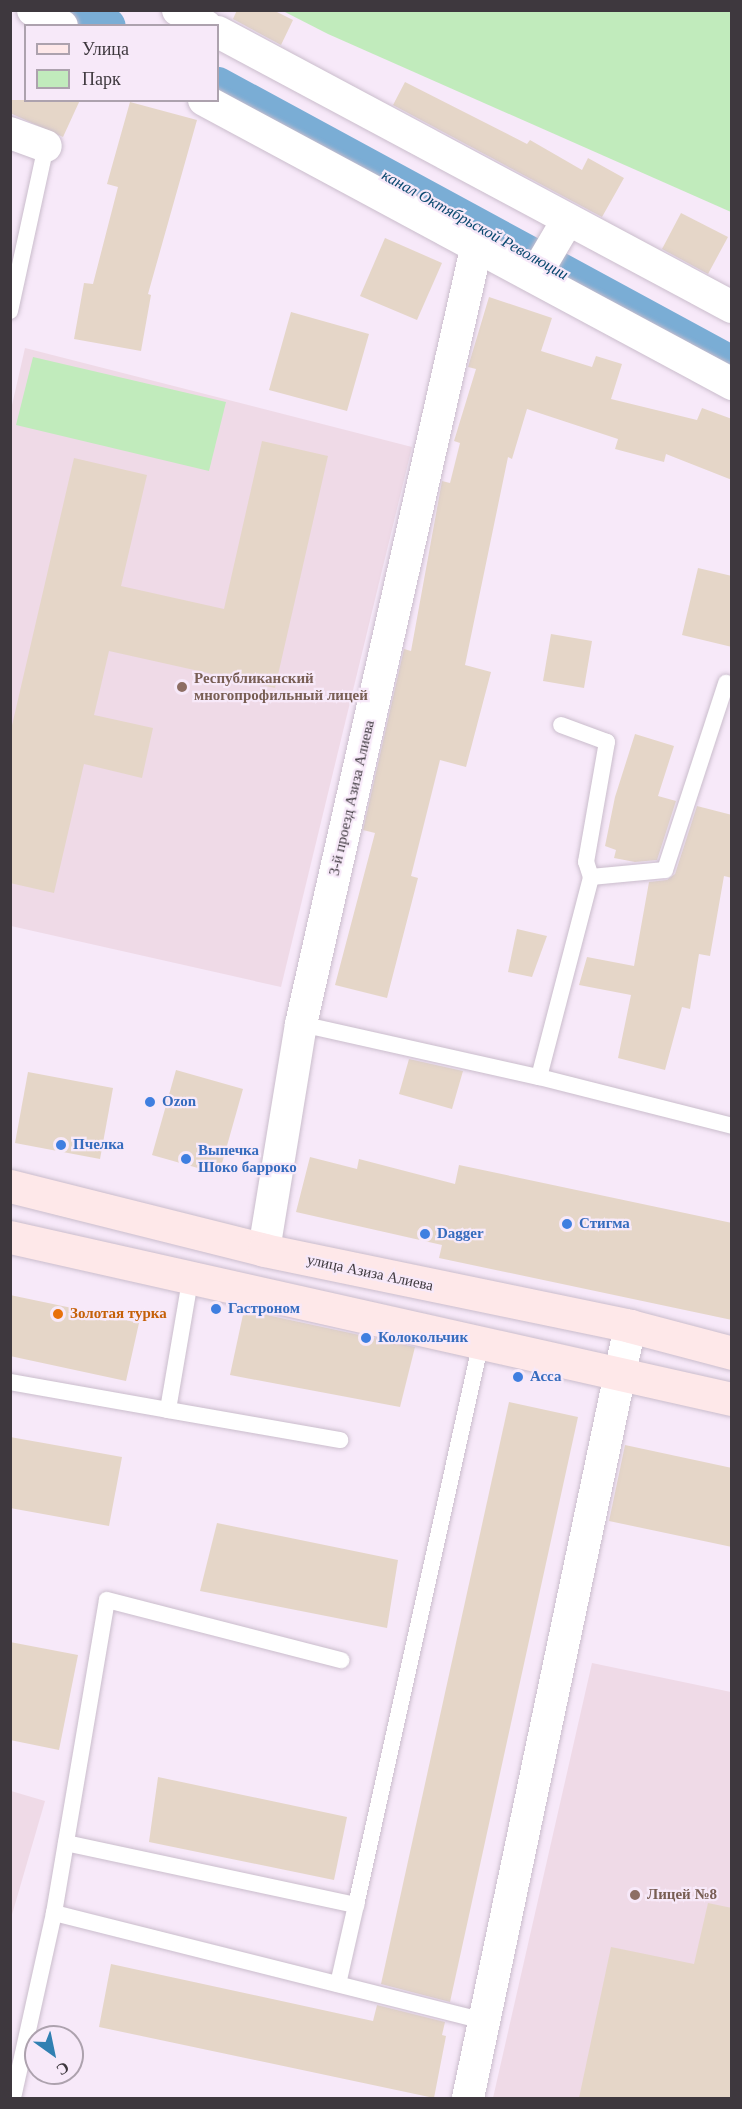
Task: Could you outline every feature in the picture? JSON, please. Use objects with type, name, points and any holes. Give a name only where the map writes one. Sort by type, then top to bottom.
[{"type":"main road","name":"улица Азиза Алиева","points":[[10,1186],[264,1250],[630,1326],[732,1353]]},
{"type":"main road","points":[[10,1237],[191,1275],[732,1399]]},
{"type":"street","points":[[33,10],[58,24]]},
{"type":"street","points":[[178,10],[202,24]]},
{"type":"street","points":[[219,33],[732,308]]},
{"type":"street","points":[[208,102],[477,244],[732,384]]},
{"type":"street","points":[[10,133],[46,146]]},
{"type":"street","points":[[534,277],[567,221]]},
{"type":"street","name":"3-й проезд Азиза Алиева","points":[[264,1250],[302,1024],[477,244]]},
{"type":"street","points":[[468,2098],[630,1326]]},
{"type":"lane","points":[[10,311],[46,146]]},
{"type":"lane","points":[[591,877],[666,870],[726,683]]},
{"type":"lane","points":[[539,1077],[591,877],[586,862],[607,742],[561,725]]},
{"type":"lane","points":[[302,1024],[539,1077],[732,1126]]},
{"type":"lane","points":[[168,1410],[191,1275]]},
{"type":"lane","points":[[338,1984],[481,1342]]},
{"type":"lane","points":[[10,1382],[340,1440]]},
{"type":"lane","points":[[13,2098],[54,1912],[107,1600],[341,1660]]},
{"type":"lane","points":[[66,1843],[356,1905]]},
{"type":"lane","points":[[54,1912],[484,2021]]},
{"type":"shaded area","name":"Республиканский многопрофильный лицей","points":[[25,348],[412,447],[281,987],[11,926],[10,414]]},
{"type":"shaded area","name":"Лицей №8","points":[[592,1663],[731,1692],[731,2098],[493,2098]]},
{"type":"shaded area","points":[[10,1791],[45,1801],[11,1918]]},
{"type":"green space","points":[[283,11],[731,11],[731,212],[328,34]]},
{"type":"green space","points":[[33,357],[226,402],[209,471],[16,425]]},
{"type":"building","points":[[237,10],[273,10],[293,20],[281,45],[233,19]]},
{"type":"building","points":[[405,82],[527,144],[530,140],[582,170],[588,158],[624,178],[602,217],[393,105]]},
{"type":"building","points":[[10,100],[79,102],[63,137],[10,113]]},
{"type":"building","points":[[130,102],[197,120],[148,294],[151,295],[141,351],[74,339],[84,283],[93,284],[118,187],[107,184]]},
{"type":"building","points":[[681,213],[728,237],[708,274],[662,249]]},
{"type":"building","points":[[385,238],[442,263],[417,320],[360,296]]},
{"type":"building","points":[[489,297],[552,318],[541,351],[592,367],[596,356],[622,364],[611,399],[697,420],[702,408],[732,419],[732,480],[666,454],[664,462],[615,449],[618,439],[527,409],[512,459],[508,457],[465,665],[491,672],[466,767],[440,760],[411,876],[418,878],[387,998],[335,985],[375,833],[363,830],[404,649],[411,651],[442,481],[450,483],[460,443],[454,441],[476,369],[468,367]]},
{"type":"building","points":[[291,312],[369,334],[347,411],[269,390]]},
{"type":"building","points":[[262,441],[328,456],[275,688],[109,651],[94,715],[153,728],[142,778],[84,764],[54,893],[10,883],[10,734],[74,458],[147,475],[121,586],[224,609]]},
{"type":"building","points":[[698,568],[732,576],[732,647],[682,635]]},
{"type":"building","points":[[551,634],[592,641],[584,688],[543,681]]},
{"type":"building","points":[[635,734],[674,746],[658,796],[676,801],[657,860],[635,862],[614,858],[616,850],[605,846],[615,797]]},
{"type":"building","points":[[697,806],[732,815],[732,878],[724,876],[710,956],[699,954],[690,1009],[682,1007],[665,1070],[618,1058],[631,995],[579,985],[587,957],[634,966],[649,882],[667,880],[675,874]]},
{"type":"building","points":[[517,929],[547,936],[532,977],[508,972]]},
{"type":"building","points":[[409,1059],[463,1071],[452,1109],[399,1094]]},
{"type":"building","points":[[176,1070],[243,1089],[219,1174],[152,1155]]},
{"type":"building","points":[[28,1072],[113,1088],[100,1159],[15,1143]]},
{"type":"building","points":[[310,1157],[357,1169],[359,1159],[455,1184],[459,1165],[732,1223],[732,1320],[439,1258],[442,1245],[296,1212]]},
{"type":"building","points":[[10,1295],[72,1308],[71,1313],[106,1321],[107,1316],[139,1323],[126,1381],[10,1356]]},
{"type":"building","points":[[244,1310],[415,1347],[400,1407],[230,1375]]},
{"type":"building","points":[[509,1402],[578,1417],[450,2002],[381,1984]]},
{"type":"building","points":[[10,1437],[122,1457],[109,1526],[10,1508]]},
{"type":"building","points":[[625,1445],[732,1468],[732,1547],[609,1521]]},
{"type":"building","points":[[217,1523],[398,1560],[387,1628],[200,1591]]},
{"type":"building","points":[[10,1642],[78,1655],[59,1750],[10,1740]]},
{"type":"building","points":[[158,1777],[347,1817],[334,1880],[149,1842]]},
{"type":"building","points":[[708,1903],[732,1908],[732,2098],[579,2098],[611,1947],[694,1964]]},
{"type":"building","points":[[111,1964],[373,2021],[377,2005],[445,2022],[442,2035],[446,2036],[434,2098],[99,2027]]},
{"type":"waterway","name":"канал Октябрьской Революции","points":[[81,10],[105,24]]},
{"type":"waterway","name":"канал Октябрьской Революции","points":[[219,86],[732,364]]},
{"type":"place","name":"Республиканский многопрофильный лицей","points":[[182,687]]},
{"type":"place","name":"Ozon","points":[[150,1102]]},
{"type":"place","name":"Пчелка","points":[[61,1145]]},
{"type":"place","name":"Выпечка Шоко барроко","points":[[186,1159]]},
{"type":"place","name":"Стигма","points":[[567,1224]]},
{"type":"place","name":"Dagger","points":[[425,1234]]},
{"type":"place","name":"Гастроном","points":[[216,1309]]},
{"type":"place","name":"Золотая турка","points":[[58,1314]]},
{"type":"place","name":"Колокольчик","points":[[366,1338]]},
{"type":"place","name":"Асса","points":[[518,1377]]},
{"type":"place","name":"Лицей №8","points":[[635,1895]]}]
